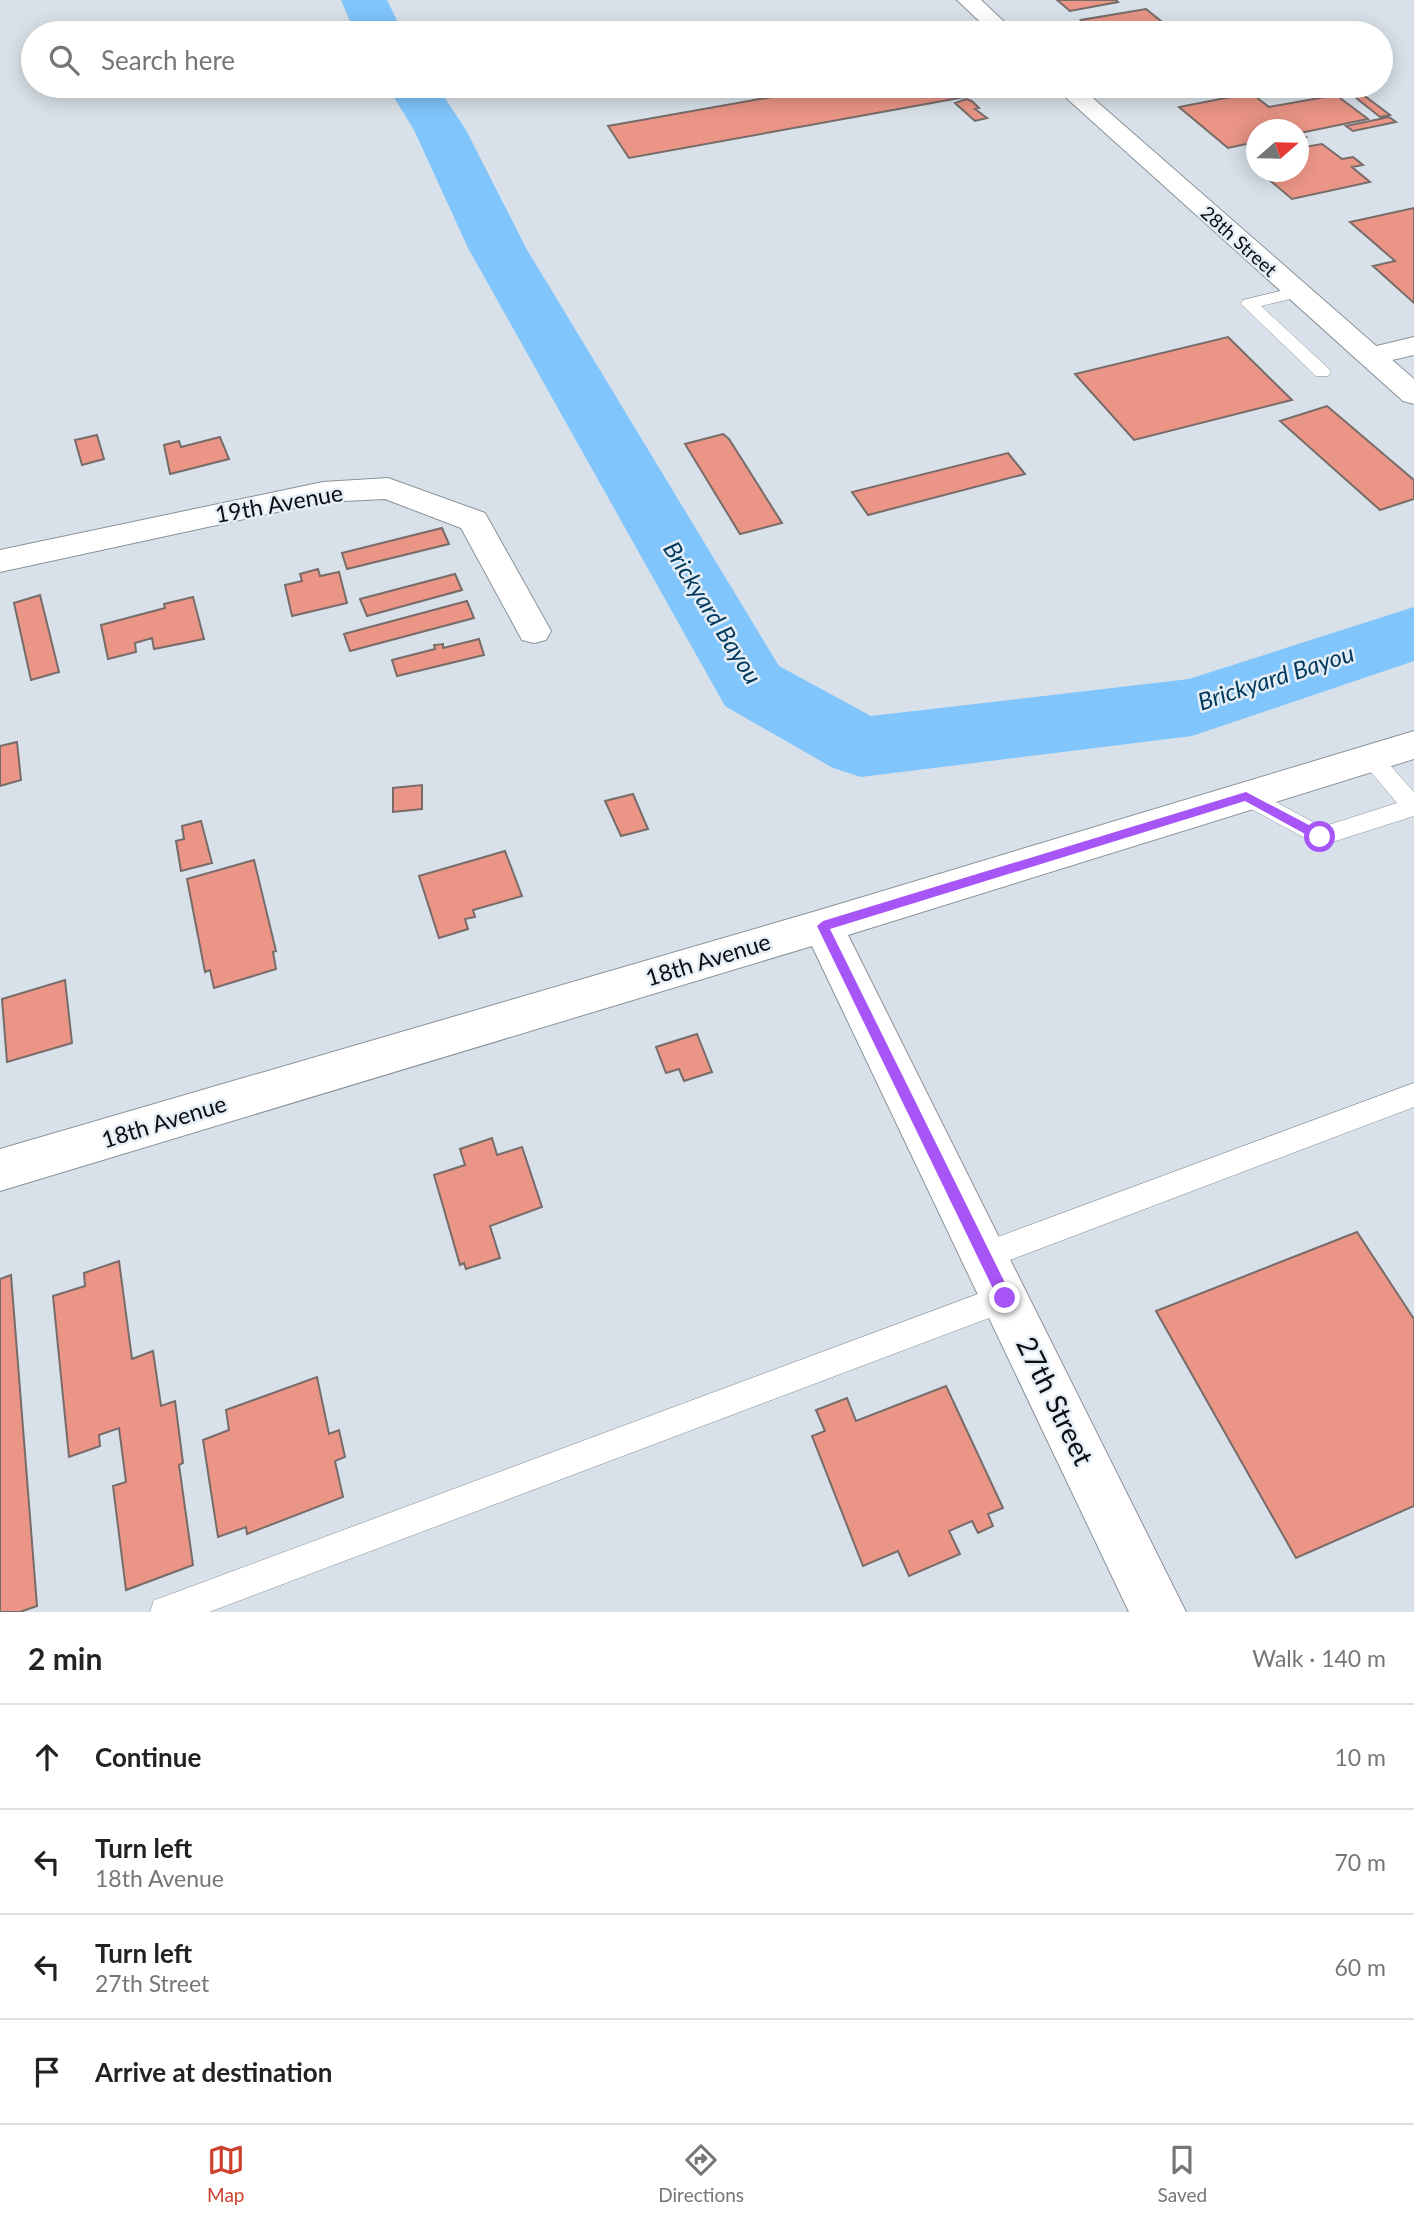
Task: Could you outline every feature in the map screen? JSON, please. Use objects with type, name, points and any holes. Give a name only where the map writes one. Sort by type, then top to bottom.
[{"type":"street","points":[[968,0],[992,21]]},
{"type":"street","name":"28th Street","points":[[1079,98],[1414,395]]},
{"type":"street","points":[[1370,356],[1414,346]]},
{"type":"street","name":"19th Avenue","points":[[0,561],[323,492],[388,488],[473,521],[534,631]]},
{"type":"street","name":"18th Avenue","points":[[0,1170],[823,926],[1414,746]]},
{"type":"street","name":"27th Street","points":[[823,926],[1158,1612]]},
{"type":"lane","points":[[1297,292],[1249,304],[1322,372]]},
{"type":"lane","points":[[1246,796],[1320,837],[1413,807],[1371,758]]},
{"type":"lane","points":[[984,1256],[1414,1095]]},
{"type":"lane","points":[[166,1612],[1005,1298]]},
{"type":"building","points":[[1057,0],[1116,0],[1118,2],[1070,11]]},
{"type":"building","points":[[1146,9],[1161,21],[1082,21]]},
{"type":"building","points":[[766,98],[959,98],[629,158],[608,126]]},
{"type":"building","points":[[1225,98],[1257,98],[1269,107],[1319,98],[1340,98],[1368,119],[1309,131],[1309,119],[1246,119],[1246,144],[1228,148],[1179,107]]},
{"type":"building","points":[[1356,98],[1367,98],[1390,115],[1380,117]]},
{"type":"building","points":[[966,99],[972,101],[979,108],[975,109],[987,118],[975,121],[955,103]]},
{"type":"building","points":[[1389,117],[1396,122],[1353,131],[1346,126]]},
{"type":"building","points":[[1322,144],[1342,159],[1353,157],[1363,165],[1352,167],[1370,182],[1292,199],[1272,182],[1309,182],[1309,146]]},
{"type":"building","points":[[1414,208],[1414,303],[1373,266],[1395,261],[1350,222]]},
{"type":"building","points":[[1228,337],[1292,400],[1134,440],[1075,374]]},
{"type":"building","points":[[1327,406],[1414,480],[1414,499],[1380,510],[1280,421]]},
{"type":"building","points":[[723,434],[729,439],[782,523],[740,534],[685,444]]},
{"type":"building","points":[[97,435],[104,459],[82,465],[75,440]]},
{"type":"building","points":[[220,437],[229,459],[170,474],[164,445],[179,441],[181,447]]},
{"type":"building","points":[[1008,453],[1025,474],[868,515],[852,492]]},
{"type":"building","points":[[442,528],[449,544],[347,569],[342,553]]},
{"type":"building","points":[[318,569],[320,576],[339,572],[347,603],[292,616],[285,585],[302,581],[300,574]]},
{"type":"building","points":[[455,574],[462,590],[367,616],[360,599]]},
{"type":"building","points":[[40,595],[59,672],[31,680],[14,603]]},
{"type":"building","points":[[193,597],[204,639],[154,649],[152,638],[135,643],[136,652],[108,659],[101,625],[165,608],[164,604]]},
{"type":"building","points":[[467,601],[474,618],[350,651],[344,634]]},
{"type":"building","points":[[479,639],[484,655],[397,676],[392,660],[435,649],[434,645],[443,644],[443,648]]},
{"type":"building","points":[[17,742],[21,780],[0,786],[0,746]]},
{"type":"building","points":[[422,785],[422,809],[393,812],[393,788]]},
{"type":"building","points":[[633,794],[648,829],[621,836],[605,801]]},
{"type":"building","points":[[201,821],[212,863],[181,871],[176,841],[184,839],[182,826]]},
{"type":"building","points":[[505,851],[522,896],[473,910],[475,917],[465,919],[468,929],[439,938],[419,876]]},
{"type":"building","points":[[254,860],[276,951],[273,952],[276,969],[214,988],[210,970],[205,972],[187,879]]},
{"type":"building","points":[[65,980],[72,1043],[7,1062],[2,999]]},
{"type":"building","points":[[697,1034],[712,1072],[684,1081],[679,1069],[666,1073],[656,1047]]},
{"type":"building","points":[[492,1138],[497,1155],[522,1147],[542,1207],[490,1226],[500,1258],[466,1269],[464,1263],[460,1265],[434,1175],[465,1165],[460,1149]]},
{"type":"building","points":[[1357,1232],[1414,1319],[1414,1506],[1296,1558],[1156,1311]]},
{"type":"building","points":[[119,1261],[132,1359],[153,1351],[161,1406],[175,1401],[183,1463],[179,1465],[193,1565],[126,1590],[113,1486],[126,1482],[119,1428],[99,1435],[100,1446],[69,1457],[53,1296],[85,1286],[84,1273]]},
{"type":"building","points":[[11,1275],[37,1606],[20,1612],[0,1612],[0,1279]]},
{"type":"building","points":[[317,1377],[329,1434],[339,1430],[345,1457],[335,1461],[343,1497],[247,1534],[246,1527],[218,1537],[203,1440],[229,1430],[226,1410]]},
{"type":"building","points":[[946,1386],[1003,1508],[988,1514],[993,1526],[978,1533],[972,1521],[949,1531],[960,1554],[909,1576],[898,1551],[863,1566],[812,1436],[825,1431],[816,1410],[847,1398],[856,1421]]},
{"type":"waterway","name":"Brickyard Bayou","points":[[364,0],[374,21]]},
{"type":"waterway","name":"Brickyard Bayou","points":[[420,98],[440,130],[497,248],[752,686],[861,747],[1192,707],[1414,633]]},
{"type":"route","points":[[1005,1298],[823,926],[1246,796],[1320,837]]}]
